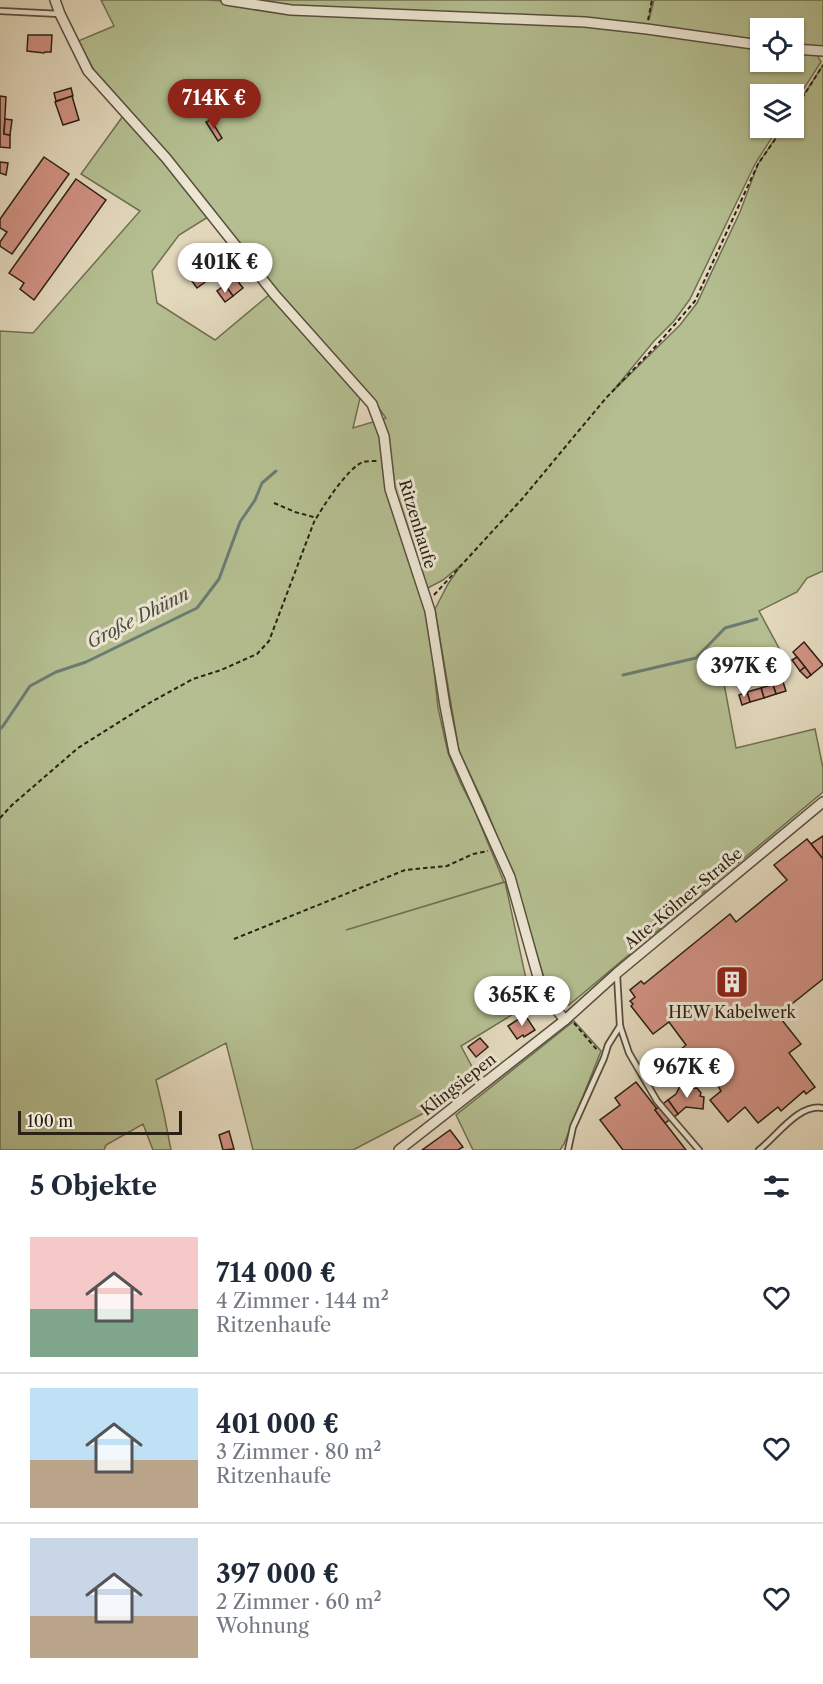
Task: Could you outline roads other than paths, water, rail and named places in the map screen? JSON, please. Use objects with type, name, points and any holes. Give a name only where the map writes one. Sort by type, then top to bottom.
[{"type":"street","name":"Ritzenhaufe","points":[[55,0],[88,71],[166,158],[275,295],[372,404],[384,436],[390,489],[430,611],[454,752],[510,877],[540,984],[550,1002],[566,1018]]},
{"type":"street","points":[[226,0],[291,10],[585,22],[750,44]]},
{"type":"street","points":[[804,50],[823,51]]},
{"type":"street","name":"Alte-Kölner-Straße","points":[[566,1018],[823,802]]},
{"type":"street","name":"Klingsiepen","points":[[399,1150],[566,1018]]},
{"type":"lane","points":[[0,11],[60,14]]},
{"type":"lane","points":[[617,973],[620,1026],[629,1053],[657,1101],[699,1150]]},
{"type":"lane","points":[[568,1150],[573,1127],[608,1045],[620,1026]]},
{"type":"lane","points":[[759,1150],[801,1111],[821,1107],[823,1099]]},
{"type":"waterway","name":"Große Dhünn","points":[[0,729],[30,686],[56,672],[86,662],[197,608],[219,579],[240,522],[255,500],[262,483],[276,471]]},
{"type":"waterway","points":[[623,675],[696,658],[725,628],[757,619]]},
{"type":"place","name":"HEW Kabelwerk","points":[[732,982]]}]
